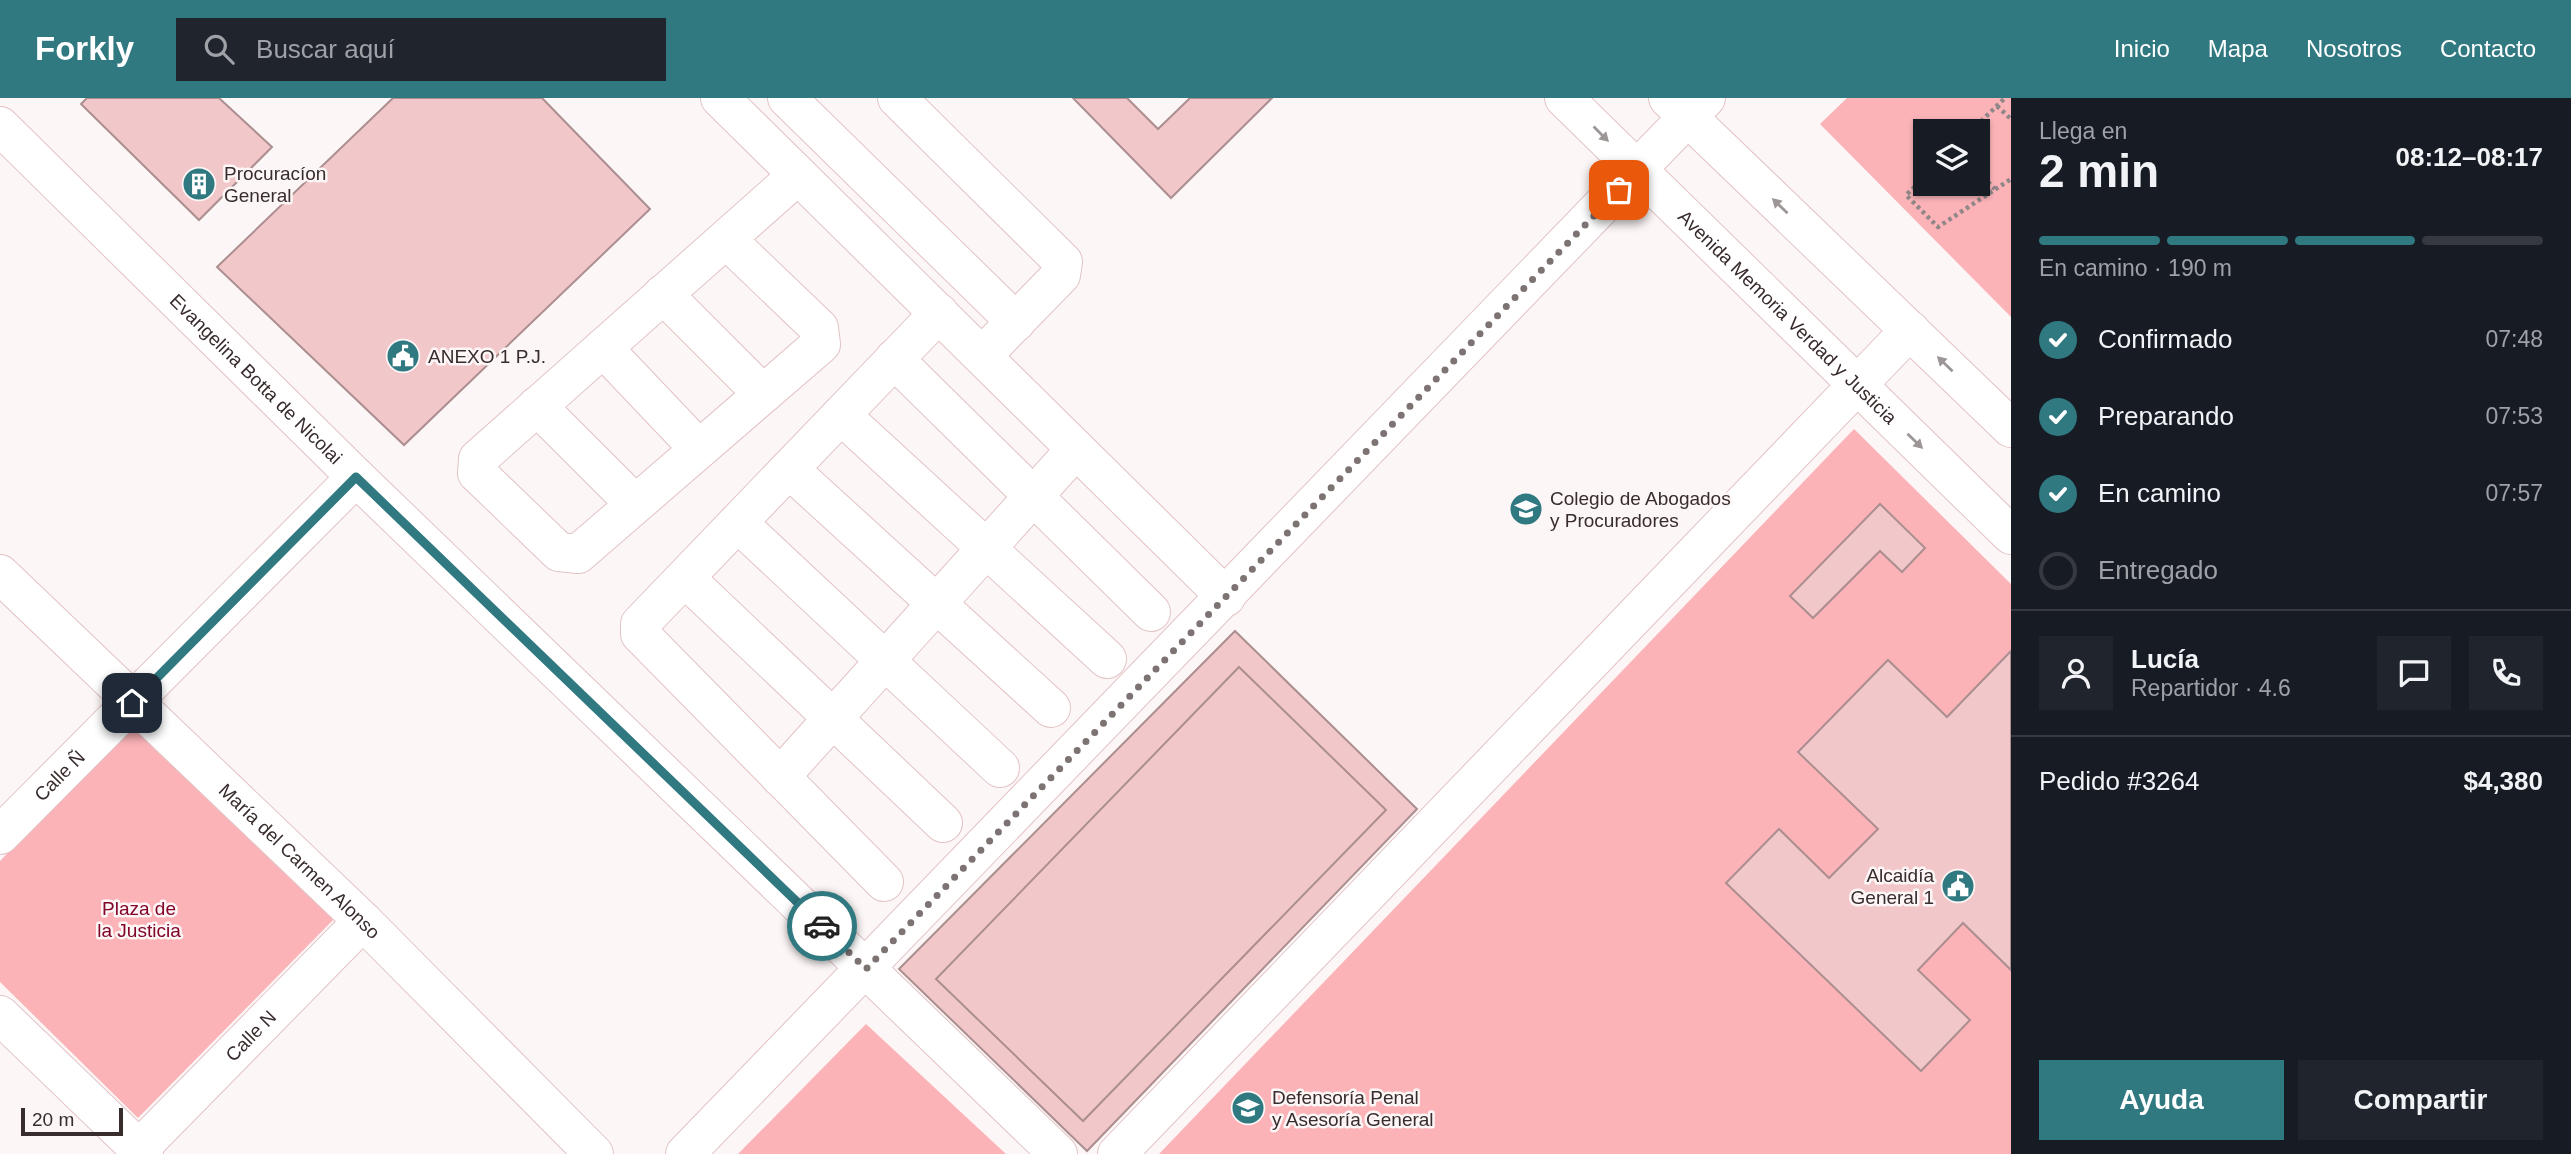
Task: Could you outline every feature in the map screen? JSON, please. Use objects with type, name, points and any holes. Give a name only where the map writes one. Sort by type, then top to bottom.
[{"type":"street","points":[[720,98],[1226,597]]},
{"type":"street","points":[[787,98],[1016,322]]},
{"type":"street","points":[[897,98],[1063,262],[1061,275],[982,356]]},
{"type":"street","name":"Avenida Memoria Verdad y Justicia","points":[[1564,98],[2011,535]]},
{"type":"street","points":[[685,1154],[1638,171],[1687,104],[1910,330],[2011,428]]},
{"type":"street","name":"Evangelina Botta de Nicolai","points":[[0,126],[356,477],[1058,1154]]},
{"type":"street","points":[[726,239],[819,328],[821,344],[578,554],[559,552],[477,473],[478,459],[798,175]]},
{"type":"street","points":[[663,294],[763,394]]},
{"type":"street","points":[[884,882],[640,635],[640,624],[939,313]]},
{"type":"street","points":[[1117,1154],[1910,330]]},
{"type":"street","points":[[603,348],[699,449]]},
{"type":"street","points":[[894,359],[1151,612]]},
{"type":"street","points":[[537,406],[635,504]]},
{"type":"street","points":[[841,415],[1107,659]]},
{"type":"street","points":[[780,776],[1076,449]]},
{"type":"street","points":[[789,469],[1051,708]]},
{"type":"street","name":"Calle Ñ","points":[[0,835],[356,477]]},
{"type":"street","points":[[737,523],[1000,768]]},
{"type":"street","name":"María del Carmen Alonso","points":[[0,574],[362,921],[594,1154]]},
{"type":"street","points":[[685,578],[943,823]]},
{"type":"street","name":"Calle N","points":[[141,1151],[362,921]]},
{"type":"street","points":[[0,1015],[141,1151]]},
{"type":"path","points":[[1983,119],[2005,98]]},
{"type":"path","points":[[1997,106],[2011,119]]},
{"type":"path","points":[[1990,193],[2011,179]]},
{"type":"path","points":[[1990,183],[1996,189]]},
{"type":"path","points":[[1913,188],[1906,195],[1938,226],[1985,196]]},
{"type":"green space","points":[[1847,98],[2011,98],[2011,317],[1820,124]]},
{"type":"green space","points":[[1854,429],[2011,584],[2011,1154],[1159,1154]]},
{"type":"green space","name":"Plaza de la Justicia","points":[[135,721],[335,918],[138,1118],[0,982],[0,861]]},
{"type":"green space","points":[[866,1024],[1006,1154],[738,1154]]},
{"type":"building","name":"Procuracíon General","points":[[87,98],[219,98],[272,147],[199,220],[81,104]]},
{"type":"building","name":"ANEXO 1 P.J.","points":[[393,98],[542,98],[650,209],[404,445],[217,267]]},
{"type":"building","points":[[1073,98],[1127,98],[1158,129],[1190,98],[1272,98],[1171,198]]},
{"type":"building","points":[[1880,504],[1925,548],[1902,572],[1880,551],[1813,618],[1790,596]]},
{"type":"building","points":[[1235,631],[1417,809],[1087,1151],[899,969]]},
{"type":"building","points":[[2011,651],[2011,970],[1963,923],[1918,970],[1970,1020],[1921,1071],[1726,883],[1779,829],[1829,878],[1878,829],[1798,752],[1888,660],[1947,717]]},
{"type":"building","points":[[1239,667],[1386,810],[1083,1121],[936,979]]},
{"type":"way so far","points":[[822,926],[866,969],[1619,190]]},
{"type":"place","name":"Procuracíon General","points":[[199,184]]},
{"type":"place","name":"ANEXO 1 P.J.","points":[[403,356]]},
{"type":"place","name":"Colegio de Abogados y Procuradores","points":[[1526,509]]},
{"type":"place","name":"Alcaidía General 1","points":[[1958,886]]},
{"type":"place","name":"Defensoría Penal y Asesoría General","points":[[1248,1108]]},
{"type":"route","points":[[132,703],[356,477],[822,926]]}]
